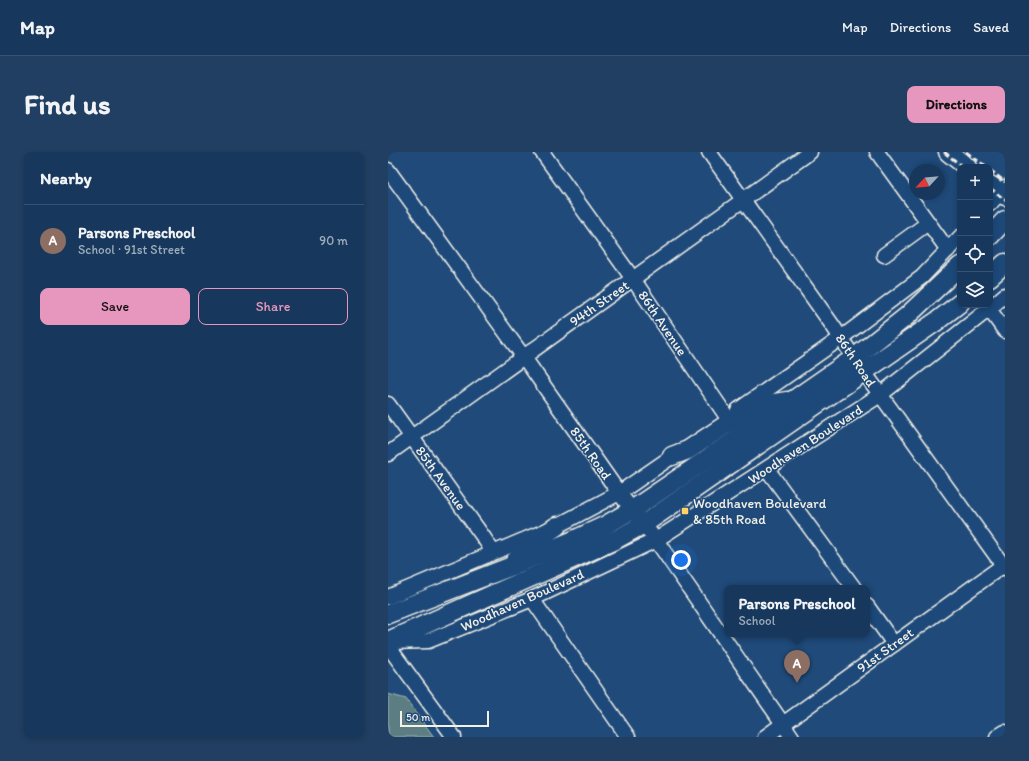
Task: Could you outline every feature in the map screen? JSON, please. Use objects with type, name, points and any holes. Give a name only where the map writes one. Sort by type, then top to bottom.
[{"type":"main road","points":[[948,152],[963,164]]},
{"type":"main road","points":[[993,233],[1005,220]]},
{"type":"main road","points":[[993,274],[1005,263]]},
{"type":"main road","name":"Woodhaven Boulevard","points":[[388,642],[617,539],[644,524],[859,365],[907,316],[957,269]]},
{"type":"main road","name":"Woodhaven Boulevard","points":[[388,614],[512,566],[604,526],[632,510],[794,400],[937,321],[957,304]]},
{"type":"main road","points":[[672,456],[688,450],[751,410],[763,405],[794,400]]},
{"type":"main road","points":[[512,566],[534,541],[557,526]]},
{"type":"street","name":"86th Avenue","points":[[542,152],[633,279],[727,417]]},
{"type":"street","name":"86th Road","points":[[709,152],[880,395],[1005,566]]},
{"type":"street","name":"94th Street","points":[[388,454],[523,356],[633,279],[742,199],[810,152]]},
{"type":"street","points":[[877,152],[948,250]]},
{"type":"street","name":"85th Road","points":[[388,170],[523,356],[619,493],[656,540],[792,737]]},
{"type":"street","points":[[884,255],[928,223]]},
{"type":"street","points":[[388,597],[557,526],[619,493],[841,338],[922,277],[957,240]]},
{"type":"street","name":"Woodhaven Boulevard","points":[[388,642],[428,641],[532,598],[656,540],[880,395],[1005,295]]},
{"type":"street","points":[[989,309],[1005,331]]},
{"type":"street","name":"85th Avenue","points":[[388,404],[493,552]]},
{"type":"street","points":[[767,469],[852,585]]},
{"type":"street","name":"91st Street","points":[[765,737],[1005,566]]},
{"type":"street","points":[[532,598],[628,737]]},
{"type":"street","points":[[870,610],[894,644]]},
{"type":"street","points":[[388,646],[454,737]]},
{"type":"street","points":[[998,737],[1005,732]]},
{"type":"green space","points":[[388,694],[406,699],[434,737],[388,737]]},
{"type":"railway","points":[[944,152],[959,164]]},
{"type":"railway","points":[[966,152],[982,164]]},
{"type":"railway","points":[[993,172],[1005,182]]},
{"type":"railway","points":[[993,190],[1005,200]]},
{"type":"place","name":"Woodhaven Boulevard & 85th Road","points":[[685,511]]},
{"type":"place","name":"Parsons Preschool","points":[[797,683]]}]
